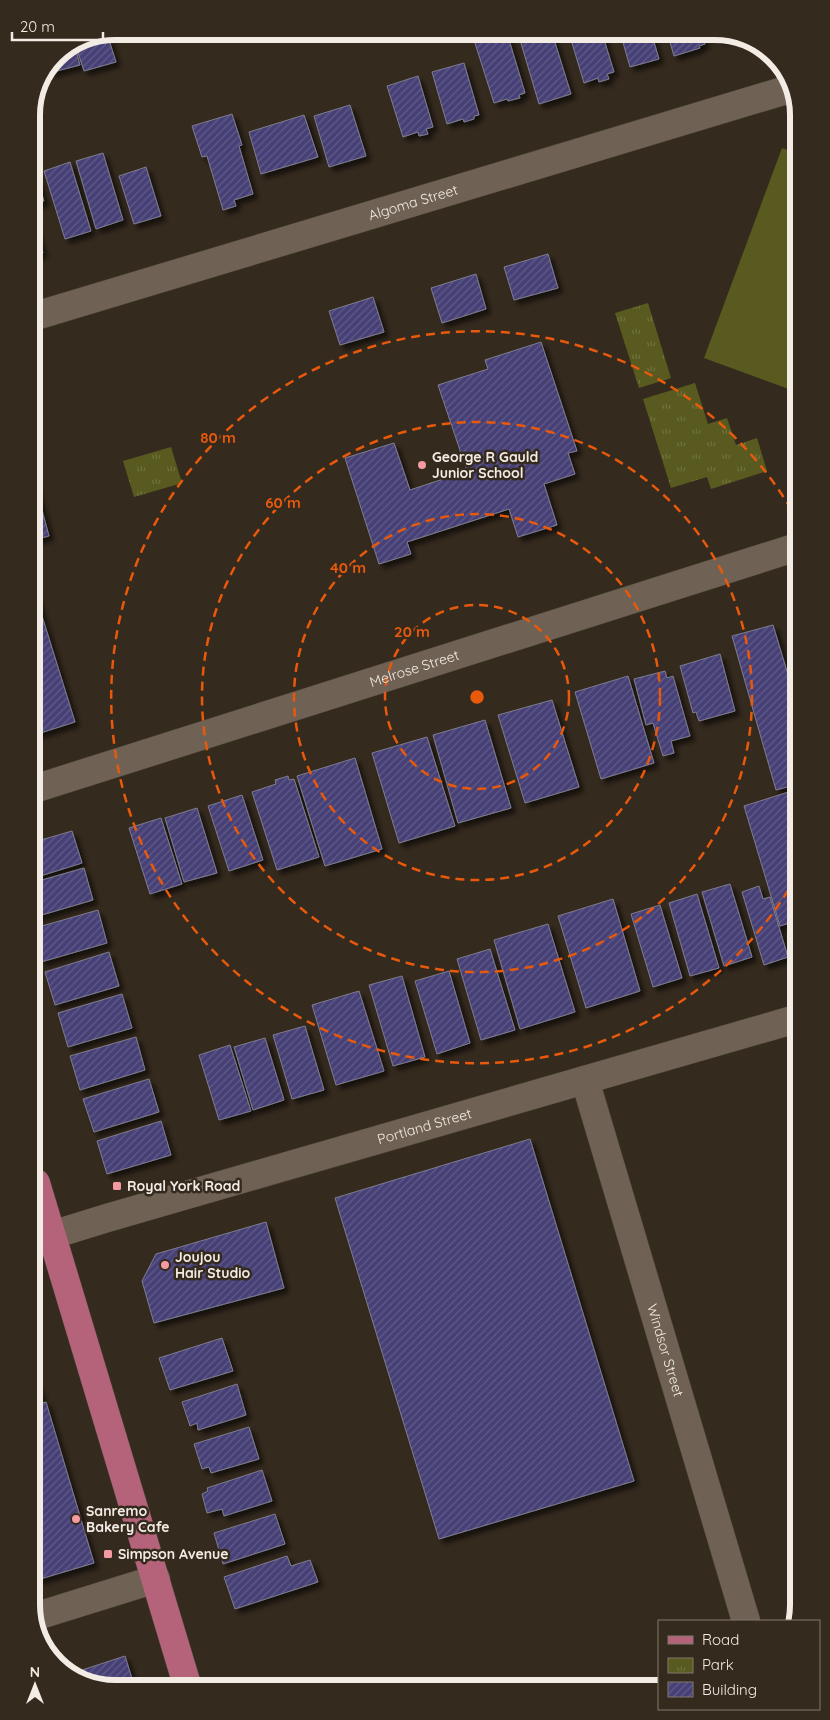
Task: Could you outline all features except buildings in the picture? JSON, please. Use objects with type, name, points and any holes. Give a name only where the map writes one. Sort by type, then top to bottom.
[{"type":"main road","points":[[40,1196],[186,1680]]},
{"type":"street","name":"Algoma Street","points":[[40,315],[785,90]]},
{"type":"street","name":"Melrose Street","points":[[40,787],[790,549]]},
{"type":"street","name":"Portland Street","points":[[52,1235],[790,1021]]},
{"type":"street","name":"Windsor Street","points":[[585,1080],[746,1620]]},
{"type":"street","points":[[41,1615],[156,1579]]},
{"type":"green space","points":[[782,148],[790,151],[790,390],[704,358]]},
{"type":"green space","points":[[648,303],[671,378],[639,388],[615,313]]},
{"type":"green space","points":[[695,383],[708,424],[727,418],[736,445],[757,438],[767,471],[711,489],[707,477],[671,488],[643,399]]},
{"type":"green space","points":[[171,447],[182,483],[134,497],[123,461]]},
{"type":"place","name":"George R Gauld Junior School","points":[[422,465]]},
{"type":"place","name":"Royal York Road","points":[[117,1186]]},
{"type":"place","name":"Joujou Hair Studio","points":[[165,1265]]},
{"type":"place","name":"Sanremo Bakery Cafe","points":[[76,1519]]},
{"type":"place","name":"Simpson Avenue","points":[[108,1554]]}]
